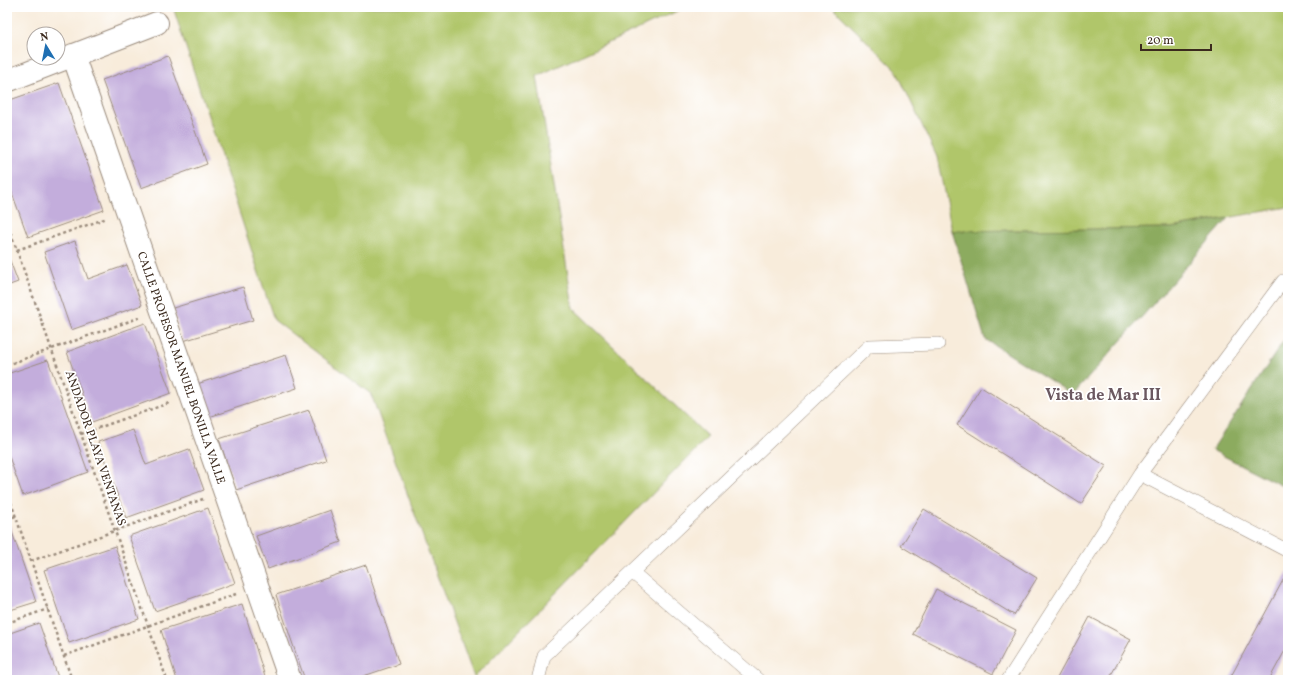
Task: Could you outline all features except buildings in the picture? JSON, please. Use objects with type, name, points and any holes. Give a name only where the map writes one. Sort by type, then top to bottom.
[{"type":"street","points":[[7,81],[157,23]]},
{"type":"street","name":"CALLE PROFESOR MANUEL BONILLA VALLE","points":[[73,55],[290,680]]},
{"type":"lane","points":[[1008,680],[1140,474],[1283,281]]},
{"type":"lane","points":[[538,680],[544,656],[869,346],[938,344]]},
{"type":"lane","points":[[1140,474],[1288,550]]},
{"type":"lane","points":[[632,572],[758,680]]},
{"type":"path","points":[[17,250],[127,210]]},
{"type":"path","name":"ANDADOR PLAYA VENTANAS","points":[[7,222],[167,680]]},
{"type":"path","points":[[7,365],[162,310]]},
{"type":"path","points":[[81,434],[192,396]]},
{"type":"path","points":[[7,491],[72,680]]},
{"type":"path","points":[[31,561],[224,491]]},
{"type":"path","points":[[7,519],[16,516]]},
{"type":"path","points":[[64,656],[257,586]]},
{"type":"path","points":[[7,623],[48,609]]},
{"type":"green space","points":[[173,7],[686,7],[537,76],[573,308],[708,437],[474,677],[371,394],[274,320]]},
{"type":"green space","points":[[832,7],[1288,7],[1288,207],[1171,228],[952,231],[937,157],[896,70]]},
{"type":"green space","points":[[1229,218],[1073,395],[985,339],[952,231],[1171,228]]},
{"type":"green space","points":[[1288,334],[1288,489],[1212,450]]},
{"type":"district","name":"Vista de Mar III","points":[[1103,394]]}]
